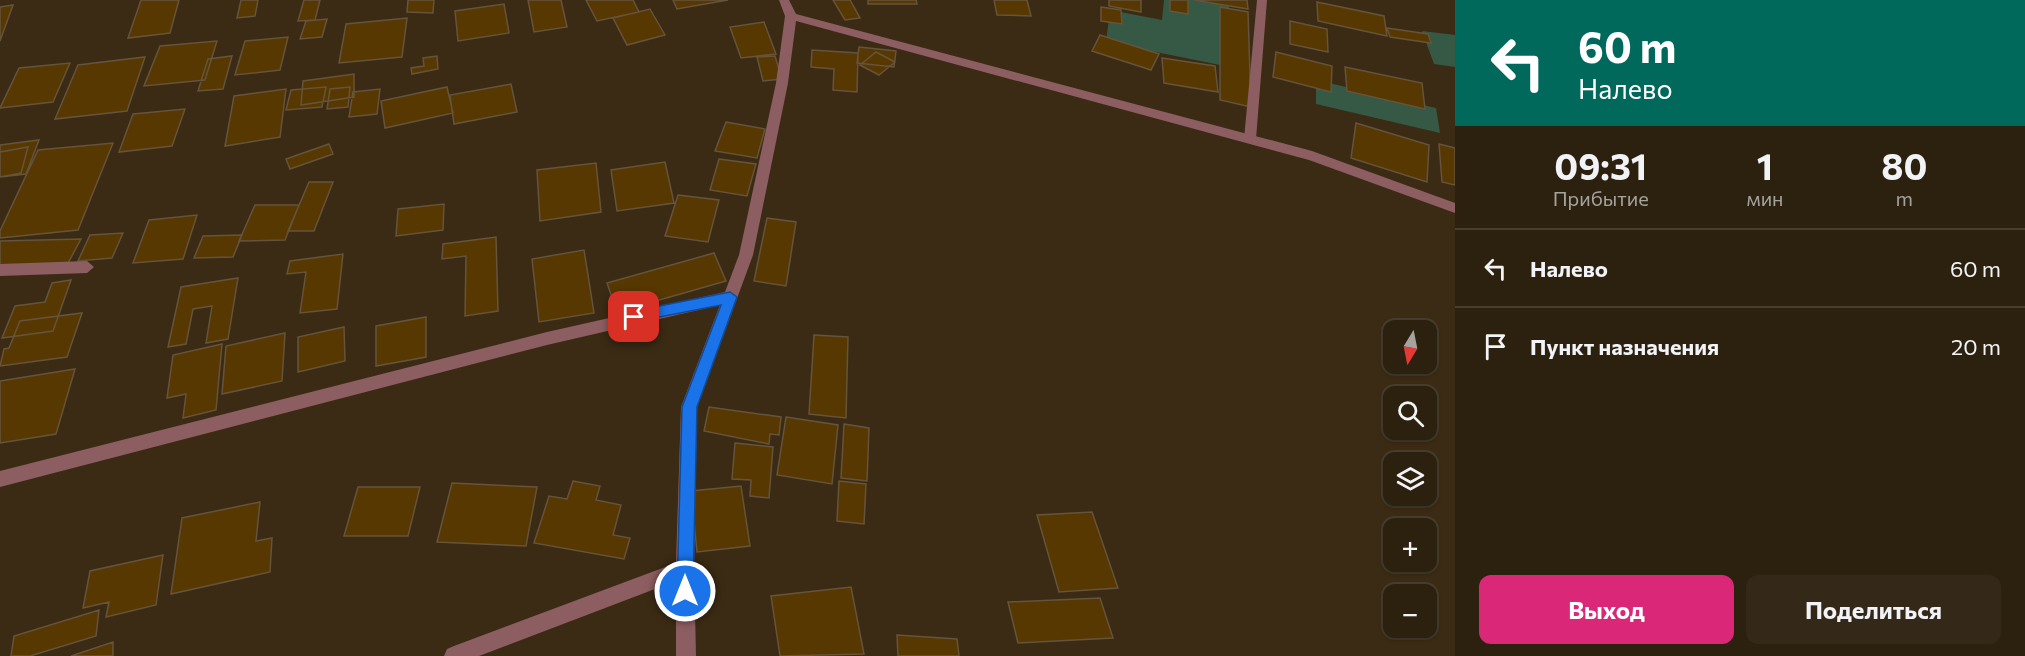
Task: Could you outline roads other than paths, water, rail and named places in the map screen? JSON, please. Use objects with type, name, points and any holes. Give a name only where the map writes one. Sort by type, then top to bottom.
[{"type":"street","points":[[686,656],[685,569],[689,407],[746,255],[782,83],[791,16],[784,0]]},
{"type":"street","points":[[1250,138],[1262,0]]},
{"type":"street","points":[[791,16],[1250,138],[1312,156],[1455,208]]},
{"type":"street","points":[[0,270],[87,267]]},
{"type":"street","points":[[0,480],[149,445],[634,317],[730,297]]},
{"type":"street","points":[[454,656],[685,569]]}]
